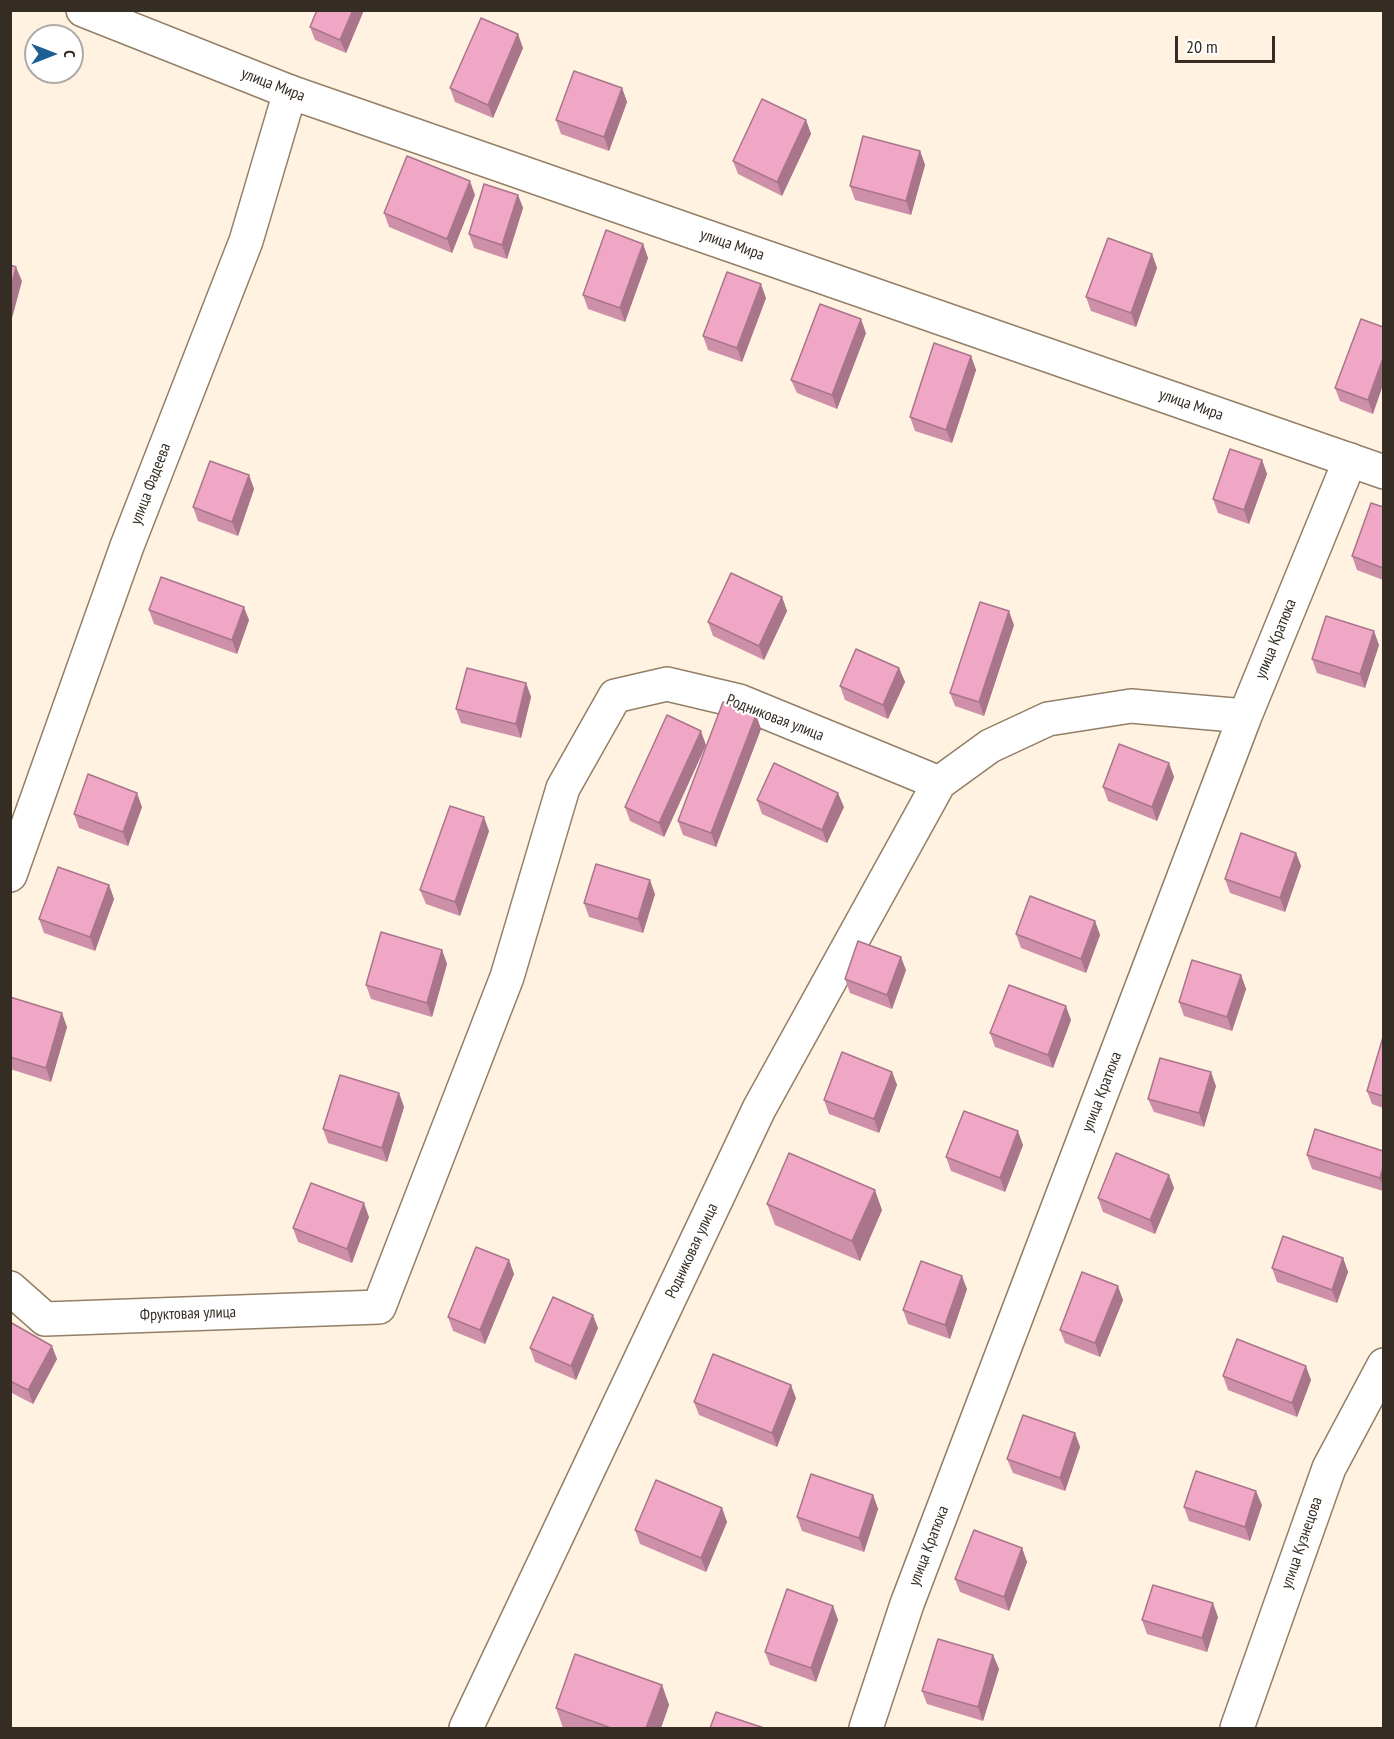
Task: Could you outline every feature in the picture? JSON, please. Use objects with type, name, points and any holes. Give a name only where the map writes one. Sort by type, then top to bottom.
[{"type":"street","name":"улица Мира","points":[[83,10],[290,92],[1383,472]]},
{"type":"street","name":"улица Фадеева","points":[[10,875],[127,546],[246,241],[290,92]]},
{"type":"street","name":"улица Кратюка","points":[[866,1728],[911,1593],[1245,716],[1350,460]]},
{"type":"street","name":"Родниковая улица","points":[[378,1307],[507,977],[563,788],[615,696],[667,684],[739,701],[939,783]]},
{"type":"street","name":"Родниковая улица","points":[[466,1728],[759,1109],[939,783],[990,746],[1048,719],[1131,706],[1245,716]]},
{"type":"street","name":"Фруктовая улица","points":[[10,1288],[45,1319],[378,1307]]},
{"type":"street","name":"улица Кузнецова","points":[[1237,1728],[1329,1468],[1383,1365]]},
{"type":"building","points":[[317,10],[353,10],[340,40],[310,27]]},
{"type":"building","points":[[481,18],[518,34],[488,105],[450,88]]},
{"type":"building","points":[[574,71],[622,88],[604,137],[556,120]]},
{"type":"building","points":[[762,99],[806,120],[777,182],[733,161]]},
{"type":"building","points":[[863,136],[920,151],[906,201],[850,186]]},
{"type":"building","points":[[407,156],[470,181],[447,239],[384,213]]},
{"type":"building","points":[[484,184],[518,195],[502,245],[469,234]]},
{"type":"building","points":[[606,230],[643,244],[620,308],[583,295]]},
{"type":"building","points":[[1108,238],[1152,254],[1131,313],[1086,297]]},
{"type":"building","points":[[10,265],[16,267],[10,291]]},
{"type":"building","points":[[727,272],[761,284],[737,348],[703,336]]},
{"type":"building","points":[[820,304],[861,319],[832,395],[791,380]]},
{"type":"building","points":[[1361,319],[1383,327],[1383,358],[1368,400],[1335,388]]},
{"type":"building","points":[[934,343],[971,356],[946,430],[910,417]]},
{"type":"building","points":[[1230,449],[1262,460],[1244,510],[1213,499]]},
{"type":"building","points":[[210,461],[249,475],[232,522],[193,507]]},
{"type":"building","points":[[1371,503],[1383,507],[1383,568],[1352,556]]},
{"type":"building","points":[[731,573],[782,597],[759,646],[708,622]]},
{"type":"building","points":[[161,577],[244,607],[232,640],[149,610]]},
{"type":"building","points":[[980,602],[1009,611],[979,702],[950,693]]},
{"type":"building","points":[[1326,616],[1374,631],[1360,674],[1312,659]]},
{"type":"building","points":[[856,649],[899,668],[883,705],[840,686]]},
{"type":"building","points":[[467,668],[526,683],[516,724],[456,709]]},
{"type":"building","points":[[723,702],[756,715],[711,833],[678,821]]},
{"type":"building","points":[[667,715],[701,731],[659,823],[625,807]]},
{"type":"building","points":[[1119,744],[1169,763],[1152,807],[1103,787]]},
{"type":"building","points":[[774,763],[838,793],[822,830],[757,800]]},
{"type":"building","points":[[88,774],[137,793],[123,832],[74,814]]},
{"type":"building","points":[[450,806],[484,817],[455,902],[420,890]]},
{"type":"building","points":[[1241,833],[1296,853],[1280,898],[1225,879]]},
{"type":"building","points":[[596,864],[650,880],[638,919],[584,903]]},
{"type":"building","points":[[58,867],[109,885],[90,937],[39,919]]},
{"type":"building","points":[[1030,896],[1095,921],[1081,959],[1016,934]]},
{"type":"building","points":[[381,932],[442,950],[427,1003],[366,985]]},
{"type":"building","points":[[858,941],[901,957],[887,995],[845,979]]},
{"type":"building","points":[[1192,960],[1241,975],[1227,1017],[1179,1002]]},
{"type":"building","points":[[1009,985],[1066,1006],[1048,1055],[990,1033]]},
{"type":"building","points":[[10,997],[62,1013],[46,1068],[10,1057]]},
{"type":"building","points":[[1383,1037],[1383,1096],[1367,1091]]},
{"type":"building","points":[[842,1052],[892,1072],[874,1119],[824,1100]]},
{"type":"building","points":[[1160,1058],[1211,1072],[1199,1113],[1148,1099]]},
{"type":"building","points":[[340,1075],[399,1093],[382,1148],[323,1129]]},
{"type":"building","points":[[964,1111],[1018,1131],[1000,1178],[946,1157]]},
{"type":"building","points":[[1315,1129],[1383,1151],[1380,1178],[1307,1155]]},
{"type":"building","points":[[789,1153],[875,1190],[852,1241],[767,1204]]},
{"type":"building","points":[[1116,1153],[1169,1175],[1150,1220],[1098,1198]]},
{"type":"building","points":[[311,1183],[364,1203],[347,1249],[293,1228]]},
{"type":"building","points":[[1283,1236],[1343,1258],[1332,1290],[1272,1268]]},
{"type":"building","points":[[476,1247],[509,1260],[480,1330],[448,1317]]},
{"type":"building","points":[[921,1261],[962,1276],[945,1325],[903,1310]]},
{"type":"building","points":[[1082,1272],[1118,1286],[1095,1343],[1060,1330]]},
{"type":"building","points":[[553,1297],[593,1315],[571,1366],[530,1348]]},
{"type":"building","points":[[10,1322],[52,1346],[28,1390],[10,1381]]},
{"type":"building","points":[[1237,1339],[1306,1366],[1292,1403],[1223,1376]]},
{"type":"building","points":[[713,1354],[791,1385],[772,1433],[694,1402]]},
{"type":"building","points":[[1023,1415],[1075,1433],[1060,1478],[1007,1459]]},
{"type":"building","points":[[1196,1471],[1256,1491],[1245,1527],[1184,1507]]},
{"type":"building","points":[[811,1474],[873,1495],[859,1538],[797,1517]]},
{"type":"building","points":[[656,1480],[722,1508],[701,1558],[635,1530]]},
{"type":"building","points":[[974,1530],[1022,1548],[1004,1597],[955,1579]]},
{"type":"building","points":[[1153,1585],[1213,1603],[1202,1638],[1142,1620]]},
{"type":"building","points":[[787,1589],[833,1606],[811,1668],[765,1652]]},
{"type":"building","points":[[938,1639],[993,1655],[978,1707],[922,1691]]},
{"type":"building","points":[[575,1654],[662,1685],[646,1728],[611,1728],[556,1708]]},
{"type":"building","points":[[716,1712],[764,1728],[710,1728]]}]
